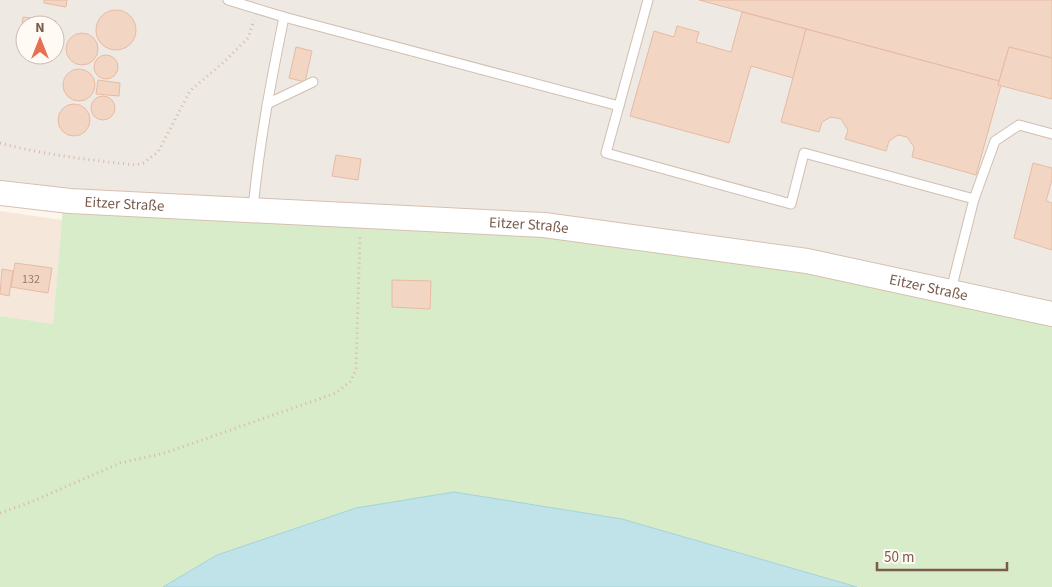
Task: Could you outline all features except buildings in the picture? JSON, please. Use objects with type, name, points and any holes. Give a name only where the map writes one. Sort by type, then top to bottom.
[{"type":"main road","name":"Eitzer Straße","points":[[0,193],[70,201],[252,212],[544,225],[807,261],[1052,314]]},
{"type":"lane","points":[[228,0],[257,10],[619,106]]},
{"type":"lane","points":[[648,0],[606,153],[791,204],[804,153],[974,199]]},
{"type":"lane","points":[[252,212],[267,104],[284,17]]},
{"type":"lane","points":[[267,104],[313,82]]},
{"type":"lane","points":[[950,293],[974,199],[995,141],[1019,125],[1052,134]]},
{"type":"path","points":[[0,143],[45,153],[85,159],[136,165],[143,163],[158,152],[190,91],[248,38],[257,10]]},
{"type":"path","points":[[0,513],[120,463],[165,453],[336,393],[351,381],[356,368],[360,217]]},
{"type":"shaded area","points":[[0,0],[1052,0],[1052,305],[65,195],[0,184]]},
{"type":"shaded area","points":[[0,211],[62,220],[53,325],[0,316]]},
{"type":"green space","points":[[63,207],[545,232],[807,272],[1052,322],[1052,587],[0,587],[0,316],[53,324]]},
{"type":"water","points":[[454,492],[622,519],[857,587],[163,587],[217,555],[356,508]]}]
